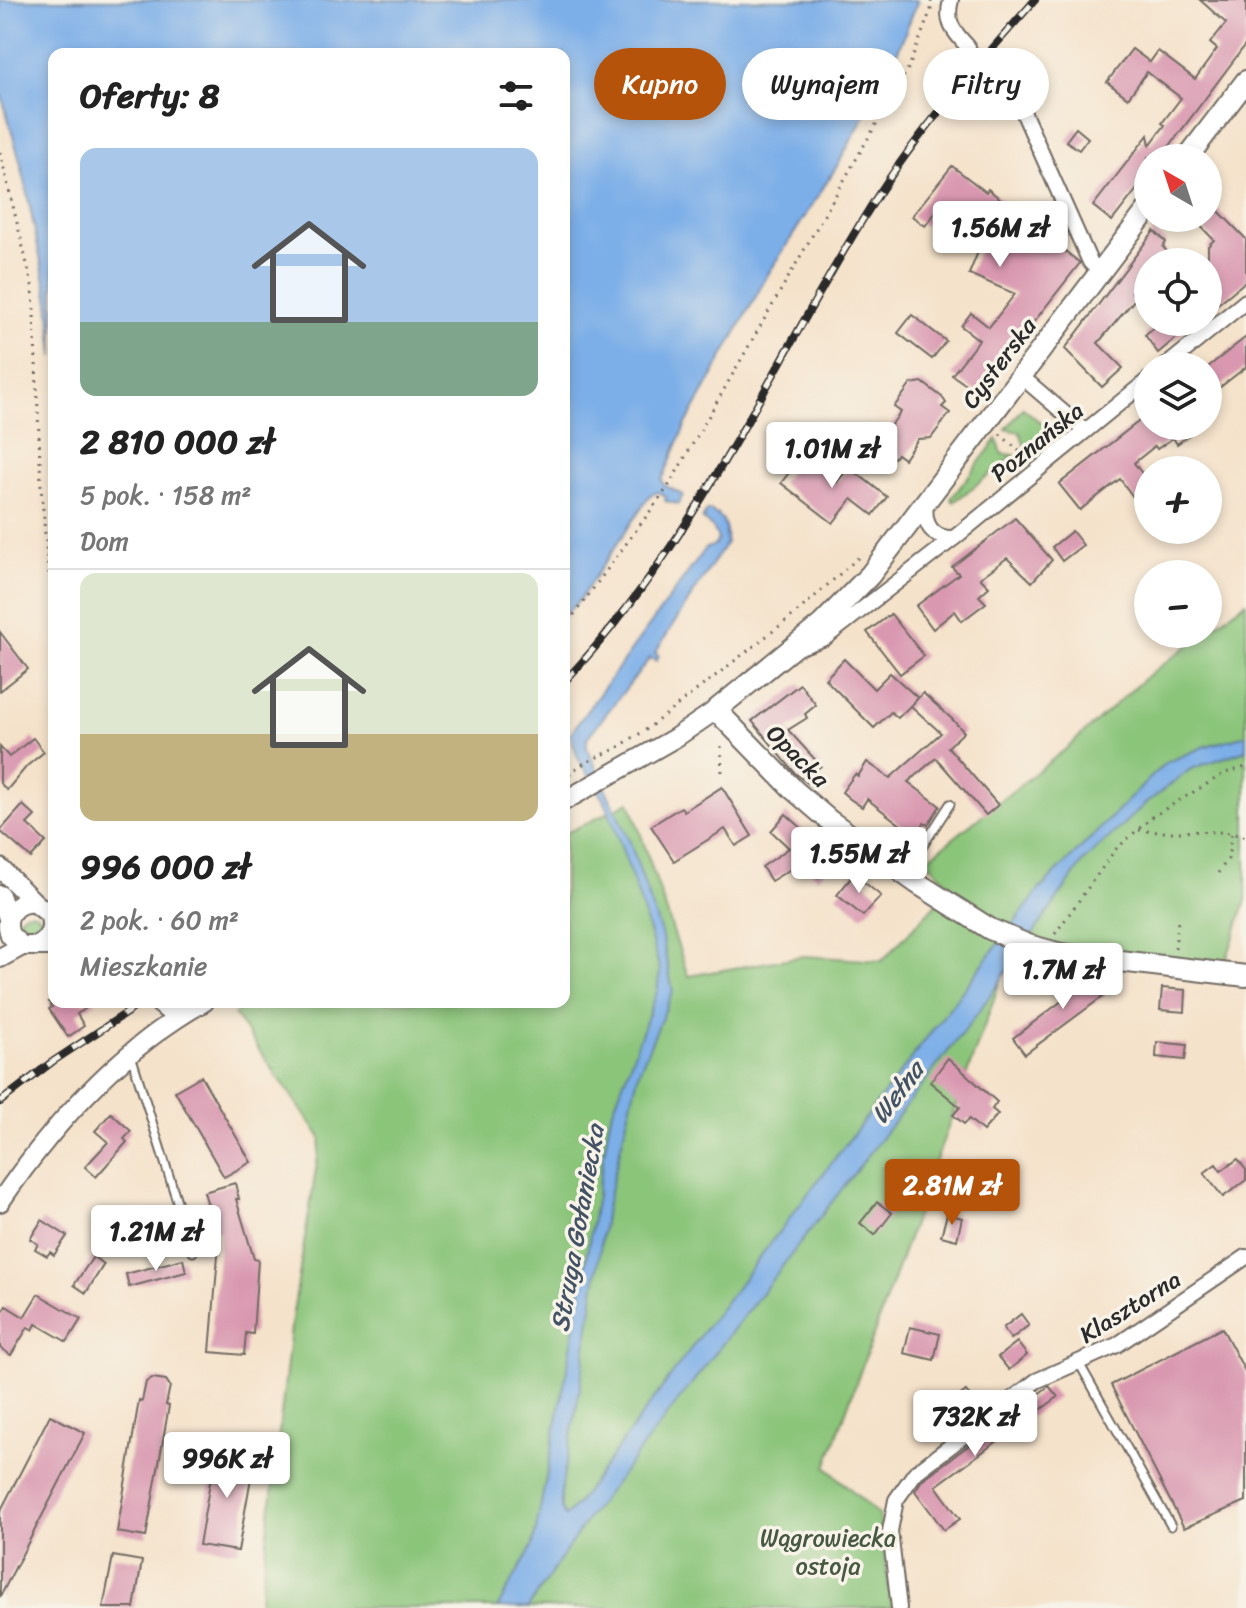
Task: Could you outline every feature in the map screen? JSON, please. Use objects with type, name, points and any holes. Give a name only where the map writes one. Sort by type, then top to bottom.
[{"type":"main road","points":[[1198,144],[1246,81]]},
{"type":"main road","name":"Cysterska","points":[[716,710],[822,624],[870,575],[1134,227]]},
{"type":"main road","name":"Opacka","points":[[716,710],[812,807],[905,874],[969,916],[1008,937],[1044,950],[1246,976]]},
{"type":"street","points":[[951,0],[947,14],[949,25],[968,47]]},
{"type":"street","points":[[1027,120],[1090,262],[1100,272]]},
{"type":"street","points":[[1183,352],[1246,301]]},
{"type":"street","points":[[1022,377],[1085,431]]},
{"type":"street","name":"Poznańska","points":[[792,650],[825,638],[1134,391]]},
{"type":"street","points":[[926,504],[924,514],[930,530],[945,538],[954,538]]},
{"type":"street","points":[[570,798],[652,752],[716,710]]},
{"type":"street","points":[[0,868],[46,911]]},
{"type":"street","points":[[0,895],[5,928],[10,935],[38,946]]},
{"type":"street","points":[[5,928],[16,907],[28,902],[46,911]]},
{"type":"street","points":[[0,958],[38,946]]},
{"type":"street","points":[[165,1008],[177,1018]]},
{"type":"street","points":[[0,1202],[65,1118],[131,1053],[194,1008]]},
{"type":"street","name":"Klasztorna","points":[[899,1608],[890,1531],[896,1500],[905,1485],[928,1461],[1036,1381],[1117,1345],[1246,1257]]},
{"type":"lane","points":[[905,874],[950,804]]},
{"type":"lane","points":[[131,1053],[193,1252]]},
{"type":"lane","points":[[1079,1363],[1171,1526]]},
{"type":"path","points":[[570,620],[668,487],[909,67],[932,0]]},
{"type":"path","points":[[0,152],[33,289],[41,486],[48,569]]},
{"type":"path","points":[[987,424],[1039,469]]},
{"type":"path","points":[[570,775],[643,732],[795,614],[869,548]]},
{"type":"path","points":[[721,746],[722,774]]},
{"type":"path","points":[[1044,950],[1115,850],[1137,830],[1152,817],[1225,773],[1246,767]]},
{"type":"path","points":[[1137,830],[1156,833],[1204,830],[1232,832],[1246,837]]},
{"type":"path","points":[[1218,873],[1228,859],[1232,832]]},
{"type":"path","points":[[1174,958],[1178,920]]},
{"type":"green space","points":[[1023,408],[1046,427],[1025,447],[1020,432],[1006,429]]},
{"type":"green space","points":[[997,439],[1002,454],[1015,455],[954,502],[951,499]]},
{"type":"green space","name":"Wągrowiecka ostoja","points":[[1246,602],[1246,900],[1222,973],[1044,950],[1018,932],[826,1467],[879,1515],[892,1608],[259,1608],[292,1319],[321,1138],[234,1014],[244,1008],[570,1008],[570,831],[630,802],[688,976],[804,956],[882,961],[952,887],[926,860],[1067,748],[1146,677],[1185,648],[1222,648],[1222,620]]},
{"type":"green space","points":[[30,912],[41,919],[42,924],[35,935],[30,936],[19,929],[18,924],[25,913]]},
{"type":"water","points":[[0,0],[918,0],[899,48],[742,48],[742,120],[862,120],[767,276],[685,426],[662,480],[664,485],[683,495],[678,504],[665,501],[666,497],[659,492],[650,495],[570,610],[570,48],[48,48],[48,296],[22,168],[0,90]]},
{"type":"water","name":"Wełna","points":[[707,510],[717,514],[723,522],[726,543],[655,653],[659,656],[656,661],[650,658],[587,738],[587,748],[630,842],[661,933],[673,992],[639,1071],[606,1208],[580,1389],[561,1490],[561,1509],[565,1516],[1040,889],[1165,763],[1206,746],[1246,735],[1246,750],[1191,769],[1145,804],[1084,861],[977,1014],[588,1518],[528,1608],[497,1608],[533,1545],[570,1354],[610,1118],[657,992],[660,970],[607,806],[578,758],[570,734],[706,548],[715,545],[718,539],[713,528],[702,519]]},
{"type":"building","points":[[1200,0],[1246,0],[1246,44],[1171,144],[1151,144],[1181,98],[1147,72],[1128,98],[1107,82],[1132,49],[1150,62],[1158,51],[1195,79],[1217,49],[1210,43],[1226,23]]},
{"type":"building","points":[[1076,128],[1088,138],[1079,150],[1066,141]]},
{"type":"building","points":[[1134,153],[1134,193],[1112,221],[1093,206]]},
{"type":"building","points":[[952,166],[986,192],[988,189],[1080,263],[978,393],[952,375],[979,340],[961,326],[971,313],[989,327],[1015,294],[969,274],[982,242],[939,208],[925,226],[912,216]]},
{"type":"building","points":[[1222,214],[1246,239],[1246,281],[1222,301],[1222,248],[1208,248],[1214,240],[1206,232],[1222,232]]},
{"type":"building","points":[[1153,232],[1166,242],[1164,248],[1141,248]]},
{"type":"building","points":[[1134,258],[1134,300],[1098,343],[1123,368],[1102,387],[1065,349]]},
{"type":"building","points":[[912,315],[946,341],[932,359],[898,333]]},
{"type":"building","points":[[1146,336],[1178,336],[1159,352]]},
{"type":"building","points":[[1246,337],[1246,367],[1222,386],[1222,356]]},
{"type":"building","points":[[922,382],[942,397],[946,403],[942,407],[950,413],[931,438],[918,439],[904,459],[897,454],[894,458],[883,450],[886,446],[879,441],[901,412],[894,407],[911,384]]},
{"type":"building","points":[[1134,425],[1134,440],[1170,440],[1157,449],[1155,446],[1143,456],[1134,456],[1134,498],[1120,479],[1080,510],[1059,484]]},
{"type":"building","points":[[802,456],[837,482],[849,467],[887,497],[873,515],[852,499],[833,523],[781,483]]},
{"type":"building","points":[[1015,518],[1052,560],[1032,582],[1007,558],[980,578],[989,587],[979,596],[986,603],[962,621],[955,611],[933,629],[916,606],[959,574],[952,567]]},
{"type":"building","points":[[1072,531],[1083,545],[1062,561],[1052,547]]},
{"type":"building","points":[[891,614],[924,656],[900,674],[867,632]]},
{"type":"building","points":[[0,632],[28,669],[0,691]]},
{"type":"building","points":[[844,659],[874,689],[890,673],[918,698],[898,718],[891,712],[874,728],[825,679]]},
{"type":"building","points":[[800,684],[816,705],[805,714],[807,718],[788,730],[821,766],[816,770],[821,776],[811,786],[795,773],[752,721]]},
{"type":"building","points":[[923,693],[964,732],[948,747],[998,805],[986,815],[936,758],[908,782],[940,806],[928,825],[924,823],[915,836],[867,799],[862,807],[842,792],[867,762],[890,778],[941,733],[911,706]]},
{"type":"building","points":[[33,738],[44,752],[27,766],[7,790],[0,783],[0,747],[9,757]]},
{"type":"building","points":[[722,787],[752,836],[736,846],[725,829],[674,861],[651,826],[681,807],[684,811]]},
{"type":"building","points":[[23,805],[35,816],[27,824],[46,842],[31,858],[0,831]]},
{"type":"building","points":[[786,814],[835,858],[818,878],[801,863],[771,881],[762,867],[789,848],[771,831]]},
{"type":"building","points":[[854,874],[881,896],[863,916],[837,895]]},
{"type":"building","points":[[1076,972],[1097,976],[1109,992],[1025,1054],[1013,1038],[1071,994]]},
{"type":"building","points":[[1162,988],[1186,990],[1185,1012],[1160,1010]]},
{"type":"building","points":[[86,1008],[77,1014],[84,1026],[68,1037],[49,1009]]},
{"type":"building","points":[[1157,1042],[1187,1045],[1185,1060],[1156,1057]]},
{"type":"building","points":[[948,1058],[997,1102],[992,1109],[998,1114],[983,1131],[969,1119],[964,1124],[953,1115],[960,1107],[930,1082]]},
{"type":"building","points":[[201,1076],[251,1162],[224,1177],[175,1091]]},
{"type":"building","points":[[111,1113],[131,1131],[124,1139],[127,1142],[96,1177],[85,1167],[108,1142],[95,1131]]},
{"type":"building","points":[[1238,1159],[1246,1170],[1246,1180],[1223,1197],[1204,1173],[1216,1164],[1221,1171]]},
{"type":"building","points":[[235,1183],[239,1199],[236,1199],[254,1259],[258,1260],[253,1334],[246,1333],[244,1355],[210,1352],[220,1231],[216,1232],[204,1192]]},
{"type":"building","points":[[877,1202],[892,1213],[875,1235],[860,1223]]},
{"type":"building","points":[[947,1214],[962,1218],[957,1240],[941,1236]]},
{"type":"building","points":[[42,1220],[67,1236],[54,1255],[50,1252],[47,1256],[35,1249],[38,1244],[30,1239]]},
{"type":"building","points":[[93,1257],[104,1264],[86,1293],[74,1285]]},
{"type":"building","points":[[183,1259],[186,1272],[129,1287],[126,1274]]},
{"type":"building","points":[[38,1294],[81,1319],[67,1342],[36,1324],[33,1330],[28,1327],[11,1355],[0,1348],[0,1316],[6,1306],[24,1317]]},
{"type":"building","points":[[1021,1314],[1029,1325],[1011,1339],[1003,1328]]},
{"type":"building","points":[[910,1327],[940,1334],[934,1360],[904,1353]]},
{"type":"building","points":[[1222,1328],[1246,1373],[1246,1501],[1184,1528],[1111,1385]]},
{"type":"building","points":[[1017,1342],[1027,1355],[1009,1370],[998,1357]]},
{"type":"building","points":[[152,1378],[166,1380],[170,1386],[146,1537],[117,1532],[139,1400],[142,1401],[146,1382]]},
{"type":"building","points":[[1049,1386],[1058,1397],[936,1486],[960,1519],[944,1530],[915,1491],[922,1480]]},
{"type":"building","points":[[966,1391],[981,1410],[951,1433],[936,1414]]},
{"type":"building","points":[[50,1415],[85,1433],[0,1597],[0,1512]]},
{"type":"building","points":[[216,1448],[255,1455],[238,1551],[199,1545]]},
{"type":"building","points":[[113,1556],[142,1561],[134,1608],[103,1608]]},
{"type":"railway","points":[[570,675],[652,574],[690,517],[827,279],[901,161],[1035,0]]},
{"type":"railway","points":[[0,1102],[52,1062],[134,1008]]},
{"type":"water label","name":"Struga Gołaniecka","points":[[577,1228]]}]
